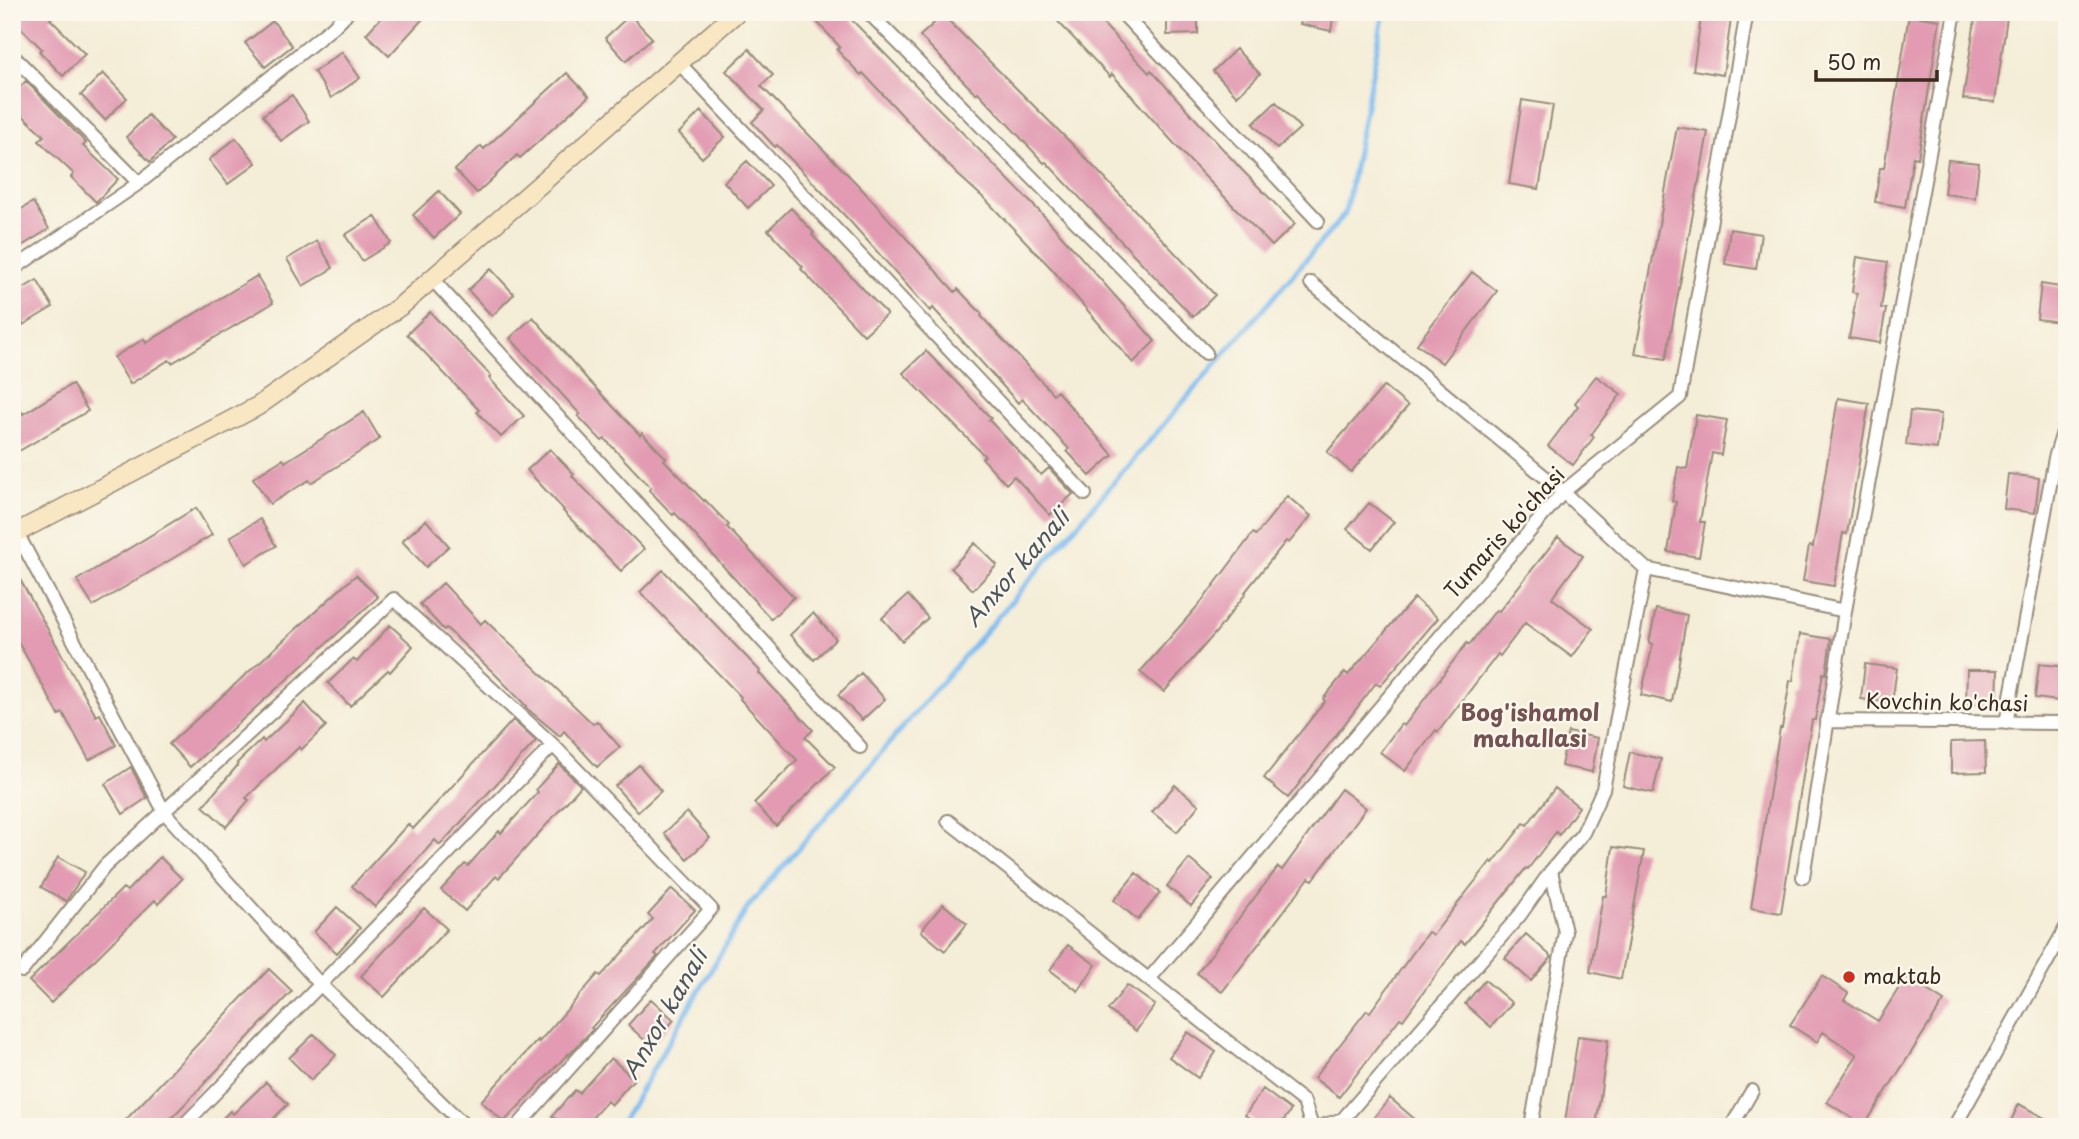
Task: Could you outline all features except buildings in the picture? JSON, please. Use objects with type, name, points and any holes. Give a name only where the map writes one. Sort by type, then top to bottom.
[{"type":"street","points":[[12,270],[139,184],[334,27],[348,12]]},
{"type":"street","points":[[466,1127],[320,984],[165,813],[15,534],[258,406],[402,305],[737,12]]},
{"type":"street","points":[[868,12],[1206,353]]},
{"type":"street","points":[[1121,12],[1318,222]]},
{"type":"street","name":"Tumaris ko'chasi","points":[[1150,978],[1563,492],[1680,397],[1747,12]]},
{"type":"street","points":[[1803,877],[1845,611],[1955,12]]},
{"type":"street","points":[[12,55],[139,184]]},
{"type":"street","points":[[679,63],[1084,494]]},
{"type":"street","points":[[432,279],[860,747]]},
{"type":"street","points":[[1311,283],[1563,492],[1646,569],[1845,611]]},
{"type":"street","points":[[2006,723],[2055,458],[2067,419]]},
{"type":"street","points":[[1319,1127],[1348,1123],[1520,915],[1551,871],[1583,833],[1602,789],[1646,569]]},
{"type":"street","points":[[22,971],[105,866],[394,599],[553,745],[711,909],[517,1127]]},
{"type":"street","name":"Kovchin ko'chasi","points":[[1827,721],[2067,723]]},
{"type":"street","points":[[182,1127],[553,745]]},
{"type":"street","points":[[948,821],[1304,1102],[1312,1127]]},
{"type":"street","points":[[1531,1127],[1565,932],[1551,871]]},
{"type":"street","points":[[1954,1127],[2067,926]]},
{"type":"street","points":[[1731,1127],[1752,1091]]},
{"type":"waterway","name":"Anxor kanali","points":[[619,1127],[748,907],[1345,214],[1384,12]]},
{"type":"place","name":"maktab","points":[[1849,977]]},
{"type":"district","name":"Bog'ishamol mahallasi","points":[[1530,726]]}]
